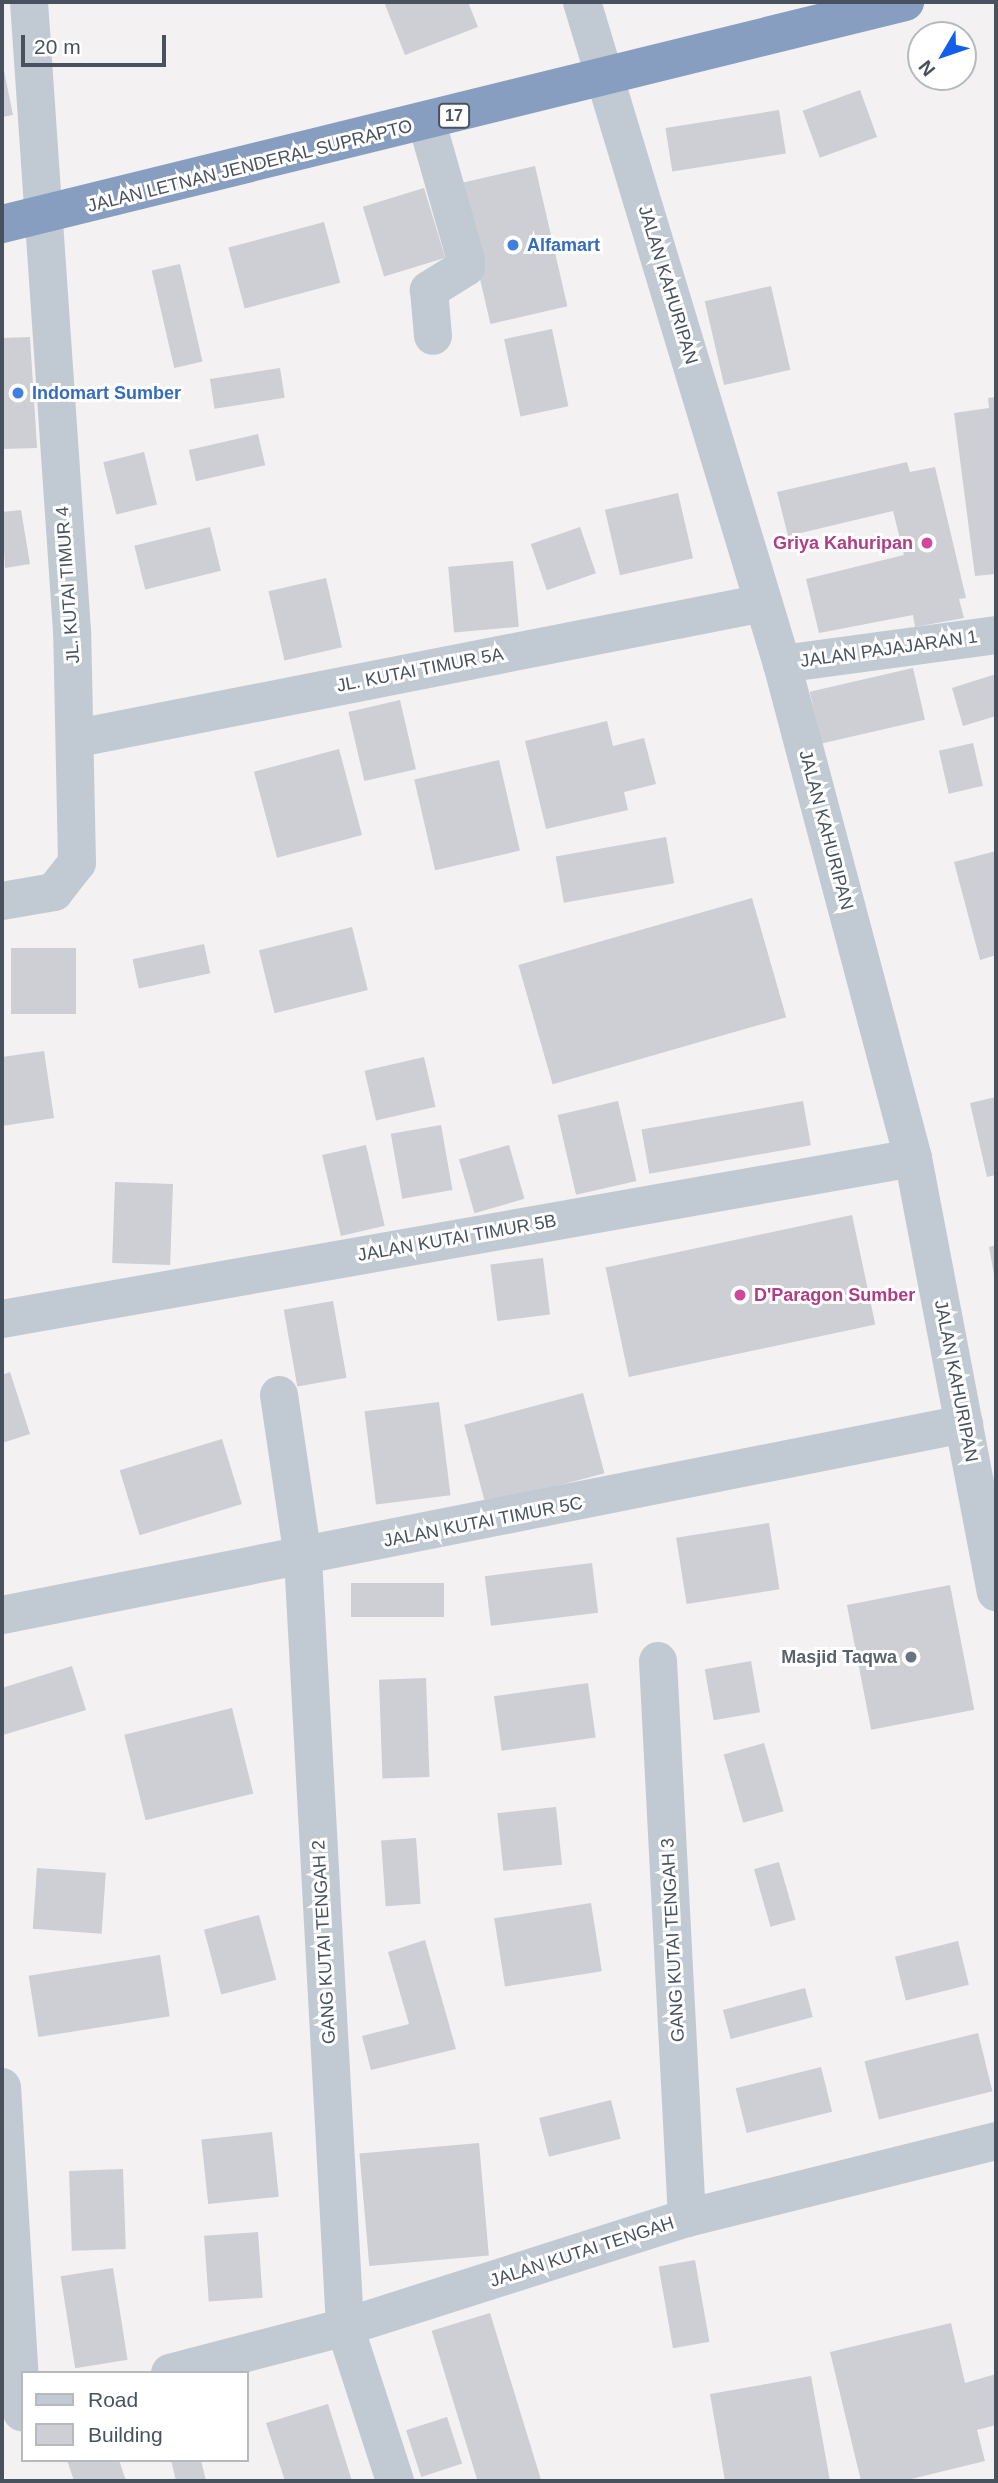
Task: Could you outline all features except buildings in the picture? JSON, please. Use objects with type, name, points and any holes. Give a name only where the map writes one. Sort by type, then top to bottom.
[{"type":"highway","name":"JALAN LETNAN JENDERAL SUPRAPTO","points":[[2,224],[607,79],[905,2]]},
{"type":"street","name":"JL. KUTAI TIMUR 4","points":[[2,901],[54,892],[73,875],[78,738],[40,217],[29,2]]},
{"type":"street","name":"JALAN KAHURIPAN","points":[[582,2],[782,664],[913,1158],[996,1592]]},
{"type":"street","points":[[427,123],[466,260],[461,271],[429,290],[433,336]]},
{"type":"street","name":"JL. KUTAI TIMUR 5A","points":[[78,738],[763,603]]},
{"type":"street","name":"JALAN PAJAJARAN 1","points":[[782,664],[996,635]]},
{"type":"street","name":"JALAN KUTAI TIMUR 5B","points":[[2,1319],[913,1158]]},
{"type":"street","name":"GANG KUTAI TENGAH 2","points":[[279,1395],[303,1558],[345,2327],[395,2481]]},
{"type":"street","name":"JALAN KUTAI TIMUR 5C","points":[[2,1615],[303,1558],[964,1424]]},
{"type":"street","name":"GANG KUTAI TENGAH 3","points":[[658,1661],[687,2218]]},
{"type":"street","points":[[2,2087],[21,2396]]},
{"type":"street","name":"JALAN KUTAI TENGAH","points":[[178,2371],[345,2327],[687,2218],[996,2141]]},
{"type":"street","points":[[2,2418],[21,2412]]},
{"type":"place","name":"Alfamart","points":[[513,245]]},
{"type":"place","name":"Indomart Sumber","points":[[18,393]]},
{"type":"place","name":"Griya Kahuripan","points":[[927,543]]},
{"type":"place","name":"D'Paragon Sumber","points":[[740,1295]]},
{"type":"place","name":"Masjid Taqwa","points":[[911,1657]]}]
